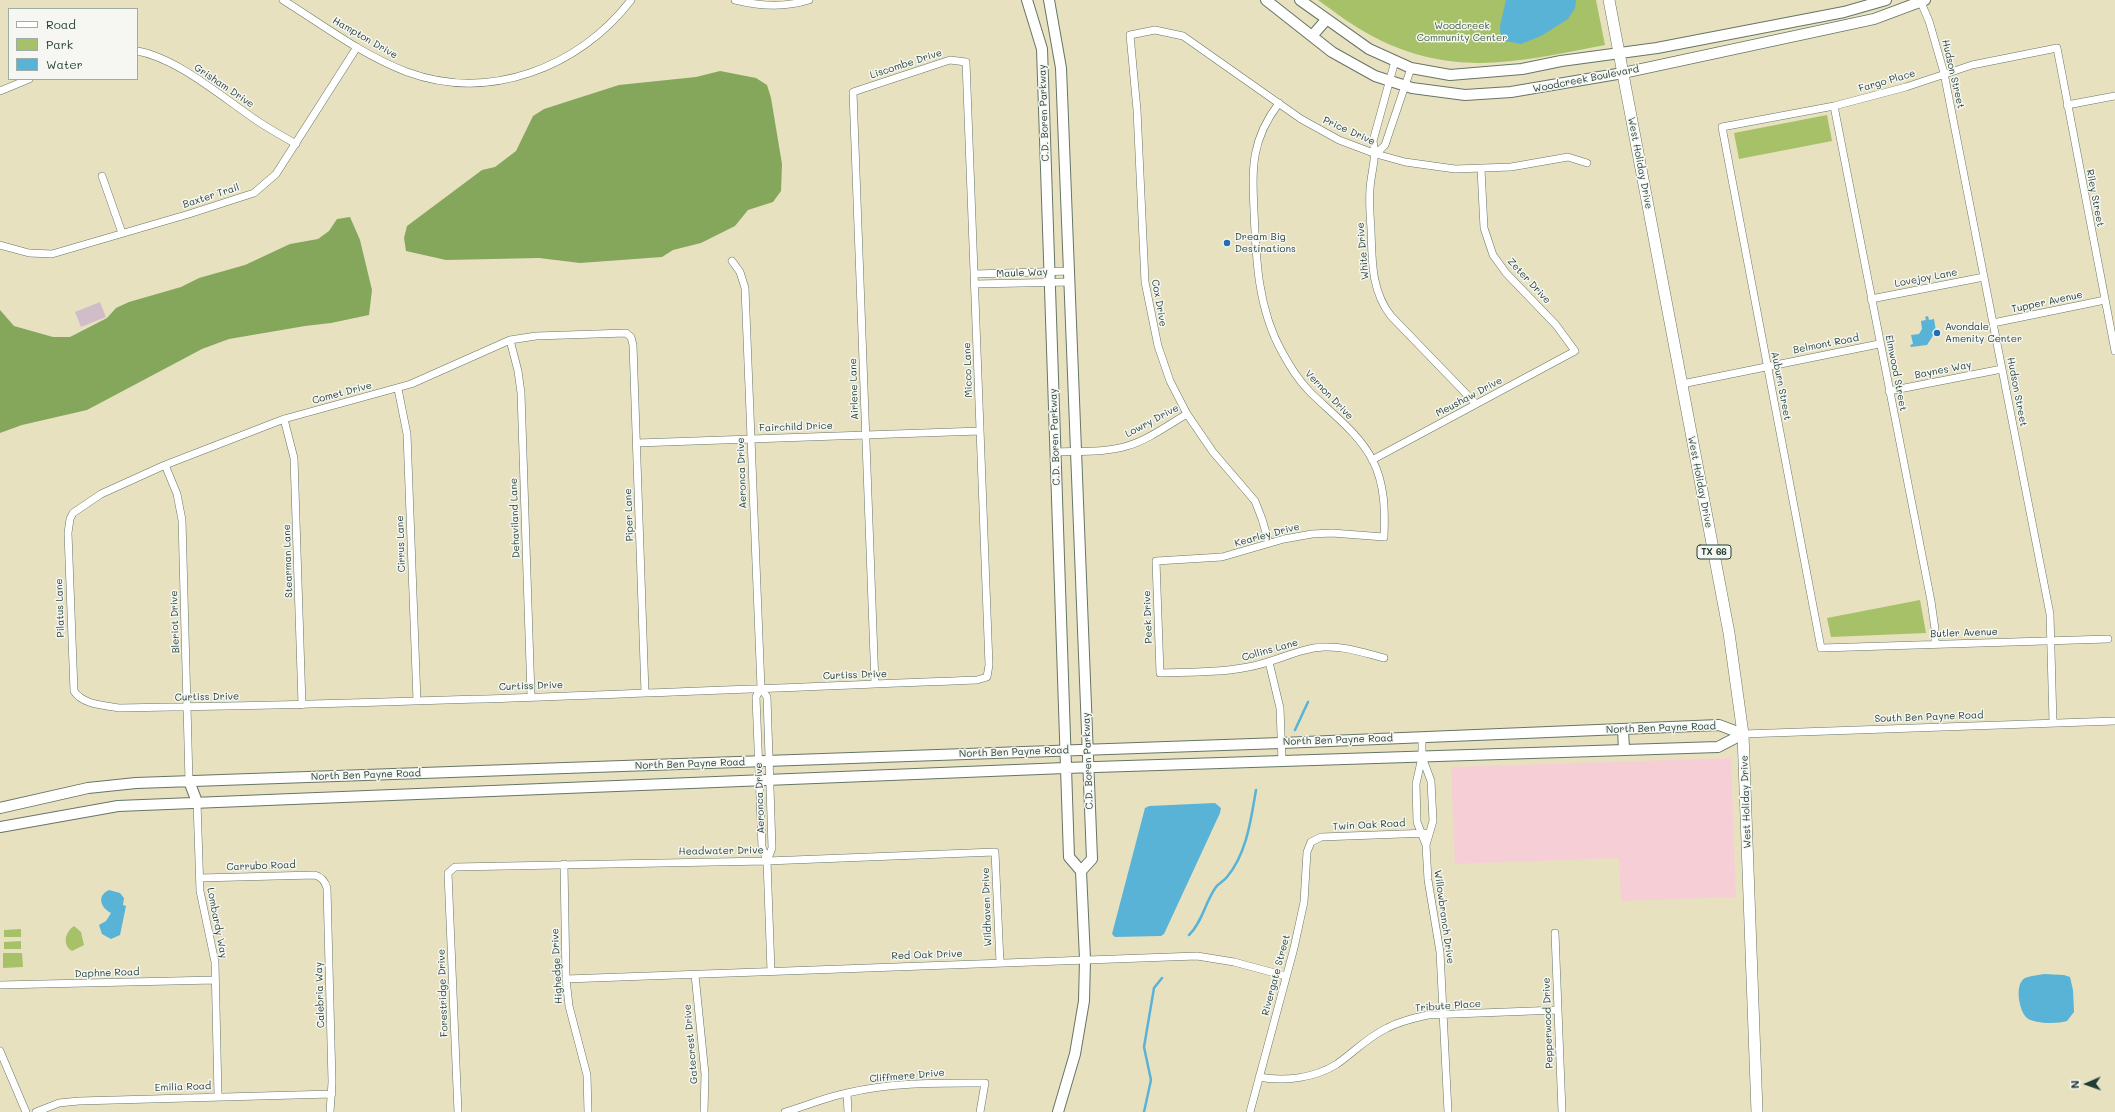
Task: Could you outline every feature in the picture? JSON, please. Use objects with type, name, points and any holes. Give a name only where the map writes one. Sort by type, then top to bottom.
[{"type":"main road","name":"West Holiday Drive","points":[[1609,0],[1729,633],[1743,734],[1757,1112]]},
{"type":"street","name":"Hampton Drive","points":[[283,0],[357,47],[399,69],[436,80],[482,82],[511,78],[541,70],[576,52],[609,26],[631,0]]},
{"type":"street","points":[[734,0],[754,4],[775,5],[809,0]]},
{"type":"street","name":"C.D. Boren Parkway","points":[[1027,0],[1042,49],[1064,750],[1069,858],[1081,871],[1092,859],[1088,749],[1061,68],[1049,0]]},
{"type":"street","name":"Woodcreek Boulevard","points":[[1266,0],[1332,52],[1375,76],[1404,86],[1465,95],[1540,88],[1623,73],[1874,18],[1922,1]]},
{"type":"street","name":"Woodcreek Boulevard","points":[[1300,0],[1326,20],[1369,49],[1411,68],[1450,75],[1478,74],[1522,69],[1561,61],[1619,54],[1844,12],[1886,0]]},
{"type":"street","name":"Hudson Street","points":[[1922,1],[1944,73],[2050,614],[2053,723]]},
{"type":"street","points":[[1312,36],[1326,20]]},
{"type":"street","name":"Price Drive","points":[[1130,35],[1155,30],[1184,36],[1279,103],[1322,131],[1376,154],[1430,166],[1481,169],[1523,165],[1568,157],[1587,163]]},
{"type":"street","name":"Cox Drive","points":[[1130,35],[1137,110],[1144,269],[1147,301],[1154,332],[1165,369],[1187,414],[1213,452],[1255,502],[1262,518],[1269,543]]},
{"type":"street","name":"Baxter Trail","points":[[0,245],[30,253],[52,254],[189,214],[254,193],[276,174],[357,47]]},
{"type":"street","name":"Fargo Place","points":[[1722,128],[1834,106],[1906,87],[1972,64],[2057,48]]},
{"type":"street","name":"Riley Street","points":[[2057,48],[2115,350]]},
{"type":"street","name":"Grisham Drive","points":[[138,51],[149,53],[180,68],[219,93],[259,122],[296,144]]},
{"type":"street","name":"Liscombe Drive","points":[[853,92],[950,60],[966,62]]},
{"type":"street","name":"White Drive","points":[[1395,61],[1372,141],[1376,154],[1370,189],[1372,263],[1380,297],[1386,310],[1396,323],[1476,404]]},
{"type":"street","name":"Micco Lane","points":[[966,62],[975,274],[988,664],[987,677]]},
{"type":"street","name":"White Drive","points":[[1376,154],[1385,144],[1411,68]]},
{"type":"street","points":[[0,92],[27,80]]},
{"type":"street","name":"Airlene Lane","points":[[853,92],[875,684]]},
{"type":"street","points":[[2067,105],[2115,96]]},
{"type":"street","name":"Vernon Drive","points":[[1279,103],[1260,134],[1253,163],[1257,268],[1266,311],[1275,338],[1295,373],[1308,390],[1358,439],[1372,460],[1383,495],[1384,537]]},
{"type":"street","name":"Elmwood Street","points":[[1834,106],[1931,600],[1935,644]]},
{"type":"street","name":"Auburn Street","points":[[1722,128],[1821,648]]},
{"type":"street","name":"Zeter Drive","points":[[1481,169],[1484,228],[1493,255],[1512,280],[1553,321],[1574,350]]},
{"type":"street","points":[[102,176],[122,233]]},
{"type":"street","name":"Aeronca Drive","points":[[732,261],[740,272],[745,288],[761,688],[756,697],[759,761],[764,780],[772,848],[767,860]]},
{"type":"street","name":"Maule Way","points":[[975,274],[1069,271]]},
{"type":"street","name":"Lovejoy Lane","points":[[1871,299],[1984,277]]},
{"type":"street","name":"Maule Way","points":[[975,284],[1070,282]]},
{"type":"street","name":"Tupper Avenue","points":[[1993,323],[2105,300]]},
{"type":"street","name":"Comet Drive","points":[[70,519],[83,506],[101,494],[165,465],[284,419],[398,389],[423,380],[510,340],[536,336],[619,332],[626,333],[631,337]]},
{"type":"street","name":"Piper Lane","points":[[631,337],[633,345],[637,443],[645,693]]},
{"type":"street","name":"Dehaviland Lane","points":[[510,340],[522,393],[531,696]]},
{"type":"street","name":"Belmont Road","points":[[1682,384],[1880,344]]},
{"type":"street","name":"Meushaw Drive","points":[[1372,460],[1574,350]]},
{"type":"street","name":"Baynes Way","points":[[1889,391],[2002,368]]},
{"type":"street","name":"Cirrus Lane","points":[[398,389],[408,434],[417,701]]},
{"type":"street","name":"Lowry Drive","points":[[1055,452],[1111,449],[1133,444],[1187,414]]},
{"type":"street","name":"Stearman Lane","points":[[284,419],[294,458],[302,705]]},
{"type":"street","name":"Fairchild Drice","points":[[637,443],[980,431]]},
{"type":"street","name":"Bleriot Drive","points":[[165,465],[177,494],[182,520],[189,781]]},
{"type":"street","name":"Pilatus Lane","points":[[70,519],[68,533],[73,683],[77,695]]},
{"type":"street","name":"Kearley Drive","points":[[1156,561],[1222,557],[1269,543],[1312,534],[1332,533],[1384,537]]},
{"type":"street","name":"Peek Drive","points":[[1156,561],[1160,673]]},
{"type":"street","name":"Butler Avenue","points":[[1821,648],[2108,638]]},
{"type":"street","name":"Collins Lane","points":[[1160,673],[1227,670],[1269,662],[1298,652],[1324,647],[1350,649],[1384,658]]},
{"type":"street","points":[[1269,662],[1280,708],[1282,761]]},
{"type":"street","name":"Curtiss Drive","points":[[77,695],[91,703],[119,708],[302,705],[977,680],[987,677]]},
{"type":"street","name":"Aeronca Drive","points":[[761,688],[767,697],[769,761],[764,780],[762,847],[767,860],[771,971]]},
{"type":"street","name":"South Ben Payne Road","points":[[1743,734],[2115,720]]},
{"type":"street","name":"North Ben Payne Road","points":[[0,808],[88,788],[136,783],[1281,743],[1719,725],[1743,734]]},
{"type":"street","points":[[1623,729],[1624,750]]},
{"type":"street","name":"North Ben Payne Road","points":[[0,827],[97,808],[197,802],[1088,767],[1718,747],[1743,734]]},
{"type":"street","name":"Willowbranch Drive","points":[[1422,737],[1422,756],[1416,784],[1417,822],[1426,845]]},
{"type":"street","name":"Willowbranch Drive","points":[[1422,756],[1431,781],[1433,821],[1426,845],[1428,880],[1440,952],[1448,1112]]},
{"type":"street","points":[[189,781],[197,802]]},
{"type":"street","name":"Lombardy Way","points":[[197,802],[202,904],[214,953],[218,1096]]},
{"type":"street","name":"Twin Oak Road","points":[[1311,842],[1321,837],[1429,833]]},
{"type":"street","name":"Rivergate Street","points":[[1250,1112],[1304,902],[1308,852],[1311,842]]},
{"type":"street","name":"Headwater Drive","points":[[448,873],[455,867],[767,860],[995,852]]},
{"type":"street","name":"Wildhaven Drive","points":[[995,852],[1000,963]]},
{"type":"street","name":"Highedge Drive","points":[[564,864],[566,980],[569,1006],[587,1075],[588,1112]]},
{"type":"street","points":[[1058,1112],[1075,1054],[1083,1017],[1085,959],[1081,871]]},
{"type":"street","name":"Forestridge Drive","points":[[448,873],[458,1112]]},
{"type":"street","name":"Carrubo Road","points":[[200,878],[315,875],[322,878]]},
{"type":"street","name":"Calebria Way","points":[[322,878],[327,888],[332,1094],[330,1112]]},
{"type":"street","name":"Pepperwood Drive","points":[[1555,933],[1562,1112]]},
{"type":"street","name":"Red Oak Drive","points":[[566,980],[1085,959],[1197,956],[1234,962],[1286,976]]},
{"type":"street","name":"Gatecrest Drive","points":[[695,975],[705,1074],[704,1112]]},
{"type":"street","name":"Daphne Road","points":[[0,985],[215,980]]},
{"type":"street","name":"Tribute Place","points":[[1259,1077],[1285,1079],[1322,1070],[1335,1064],[1386,1028],[1413,1018],[1442,1015],[1558,1010]]},
{"type":"street","points":[[0,1051],[26,1112]]},
{"type":"street","name":"Cliffmere Drive","points":[[786,1112],[847,1093],[888,1086],[944,1083],[985,1083],[980,1112]]},
{"type":"street","points":[[847,1093],[848,1112]]},
{"type":"street","name":"Emilia Road","points":[[36,1112],[59,1103],[79,1100],[332,1094]]},
{"type":"shaded area","points":[[100,302],[106,317],[81,327],[75,312]]},
{"type":"shaded area","points":[[1731,758],[1736,897],[1621,901],[1619,858],[1455,864],[1451,767]]},
{"type":"green space","name":"Woodcreek Community Center","points":[[1318,0],[1596,0],[1605,45],[1516,61],[1488,63],[1461,62],[1432,58],[1404,50],[1374,37],[1352,24]]},
{"type":"green space","points":[[720,71],[756,78],[767,85],[771,98],[782,164],[781,191],[773,202],[748,210],[735,226],[701,243],[673,250],[662,257],[580,263],[539,258],[446,260],[406,251],[404,238],[407,226],[482,170],[495,167],[516,151],[533,116],[544,109],[619,85],[696,77]]},
{"type":"green space","points":[[1827,115],[1832,141],[1739,159],[1734,133]]},
{"type":"green space","points":[[350,217],[360,240],[372,290],[369,315],[331,323],[229,339],[202,349],[87,410],[22,425],[0,433],[0,310],[14,326],[53,337],[70,337],[107,318],[116,308],[129,302],[181,287],[199,278],[245,265],[290,244],[318,239],[329,231],[337,219]]},
{"type":"green space","points":[[1920,600],[1926,633],[1831,637],[1827,618]]},
{"type":"green space","points":[[74,926],[81,932],[84,945],[72,951],[67,945],[66,938],[68,932]]},
{"type":"green space","points":[[21,929],[21,937],[4,937],[4,930]]},
{"type":"green space","points":[[21,941],[21,949],[4,949],[4,942]]},
{"type":"green space","points":[[3,953],[22,953],[23,967],[3,968]]},
{"type":"water","points":[[1506,0],[1576,0],[1575,8],[1568,19],[1541,36],[1521,44],[1501,40],[1500,26]]},
{"type":"water","points":[[1928,316],[1929,320],[1934,319],[1936,331],[1927,345],[1911,347],[1910,345],[1913,344],[1911,335],[1919,334],[1922,329],[1921,321],[1926,320],[1925,317]]},
{"type":"water","points":[[1215,803],[1221,808],[1220,813],[1164,934],[1161,936],[1115,937],[1112,934],[1145,808],[1149,806]]},
{"type":"water","points":[[109,890],[120,893],[124,898],[123,905],[126,906],[120,935],[111,939],[102,934],[99,925],[106,921],[111,913],[101,902],[102,895]]},
{"type":"water","points":[[2044,974],[2064,975],[2070,977],[2073,990],[2074,1012],[2067,1021],[2052,1023],[2040,1022],[2030,1020],[2024,1015],[2019,998],[2019,991],[2022,981],[2027,977]]},
{"type":"waterway","points":[[1295,730],[1308,702]]},
{"type":"waterway","points":[[1189,935],[1198,924],[1212,893],[1234,868],[1244,847],[1256,790]]},
{"type":"waterway","points":[[1144,1112],[1151,1080],[1144,1047],[1154,988],[1162,978]]},
{"type":"place","name":"Dream Big Destinations","points":[[1227,243]]},
{"type":"place","name":"Avondale Amenity Center","points":[[1937,333]]}]
